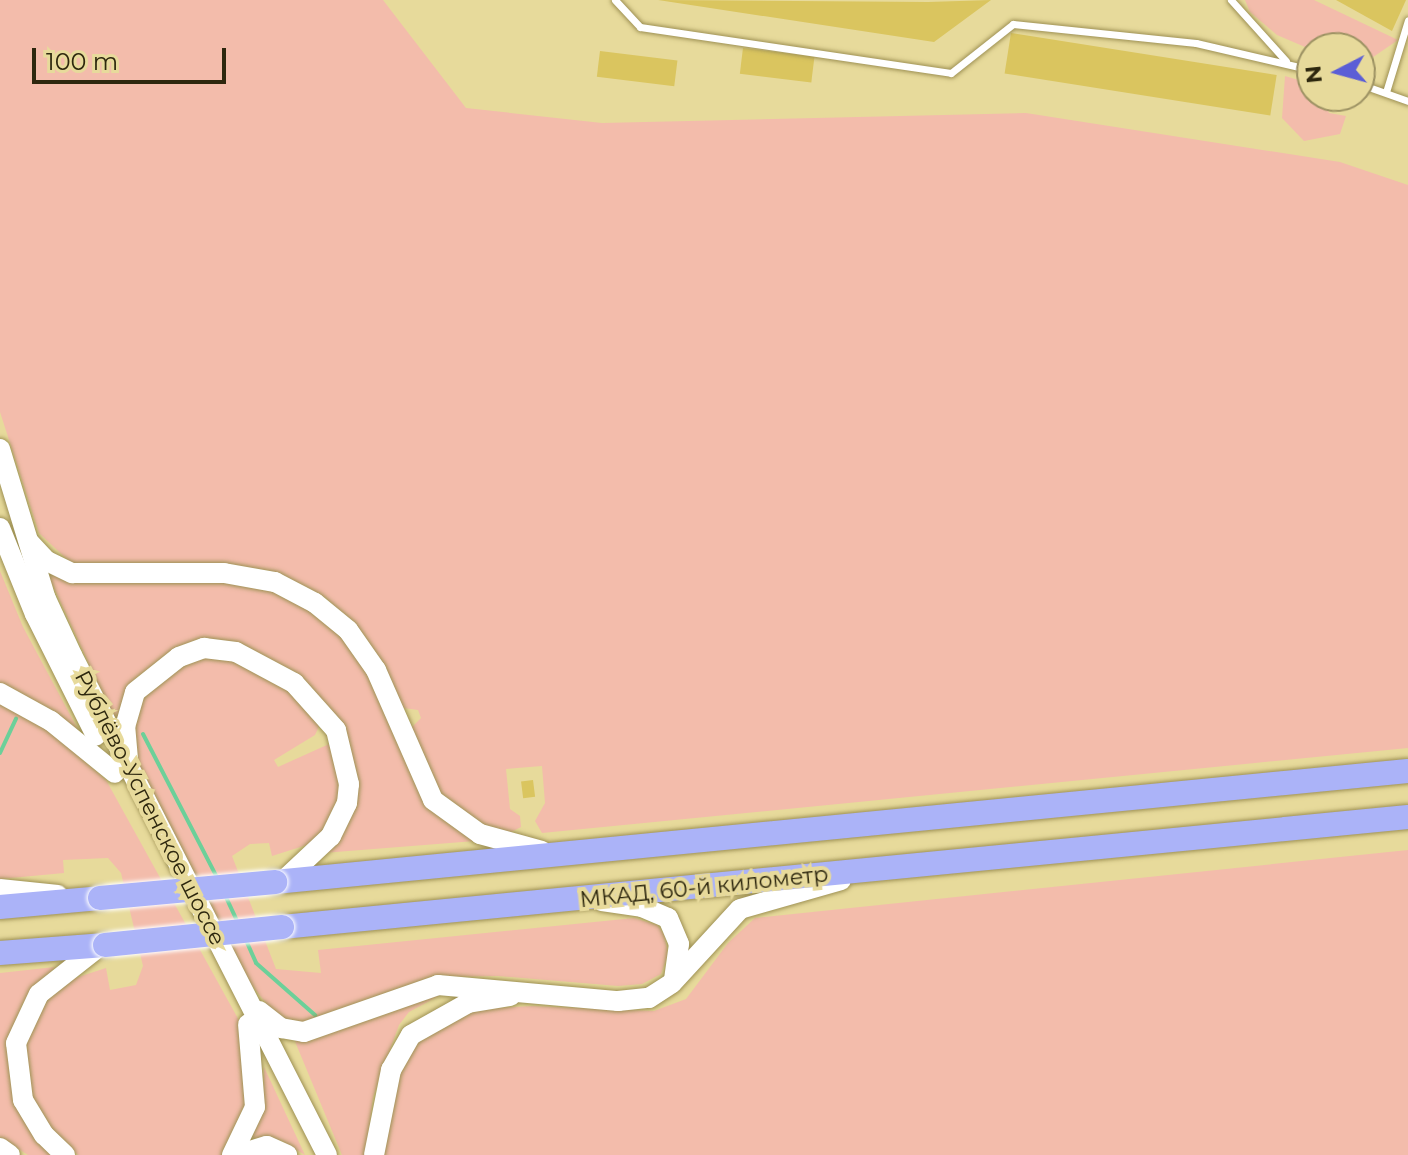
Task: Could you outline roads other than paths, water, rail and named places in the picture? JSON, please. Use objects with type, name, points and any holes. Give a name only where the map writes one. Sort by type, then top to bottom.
[{"type":"highway","name":"МКАД, 60-й километр","points":[[0,907],[565,856],[1408,771]]},
{"type":"highway","name":"МКАД, 60-й километр","points":[[0,953],[1408,817]]},
{"type":"main road","name":"Рублёво-Успенское шоссе","points":[[0,449],[22,530],[46,599],[122,774],[314,1155]]},
{"type":"main road","name":"Рублёво-Успенское шоссе","points":[[0,528],[35,614],[251,1003],[327,1155]]},
{"type":"main road","points":[[22,530],[47,561],[72,573],[224,573],[275,582],[305,597],[363,649],[422,783],[446,814],[503,843],[565,856]]},
{"type":"main road","points":[[122,774],[130,706],[154,672],[192,651],[218,649],[256,660],[285,676],[313,699],[336,730],[349,784],[347,803],[331,836],[279,882]]},
{"type":"main road","points":[[0,693],[51,721],[122,774]]},
{"type":"main road","points":[[251,1003],[281,1028],[304,1032],[438,985],[637,1000],[672,983],[740,909],[888,868]]},
{"type":"main road","points":[[0,889],[95,898]]},
{"type":"main road","points":[[582,899],[642,907],[668,918],[679,944],[672,983]]},
{"type":"main road","points":[[65,1155],[44,1135],[23,1100],[16,1043],[39,994],[103,945]]},
{"type":"main road","points":[[374,1155],[391,1070],[411,1035],[468,1003],[536,993]]},
{"type":"main road","points":[[234,1155],[255,1107],[248,1024]]},
{"type":"main road","points":[[234,1155],[267,1146],[287,1155]]},
{"type":"main road","points":[[0,1148],[10,1155]]},
{"type":"lane","points":[[615,0],[640,27],[951,73],[1013,24],[1196,43],[1296,65]]},
{"type":"lane","points":[[1231,0],[1288,63]]},
{"type":"lane","points":[[1386,92],[1408,20]]},
{"type":"lane","points":[[1376,89],[1408,101]]},
{"type":"waterway","points":[[0,753],[16,719]]},
{"type":"waterway","points":[[143,734],[218,879]]},
{"type":"waterway","points":[[225,895],[238,923]]},
{"type":"waterway","points":[[245,938],[256,963],[315,1015]]}]
